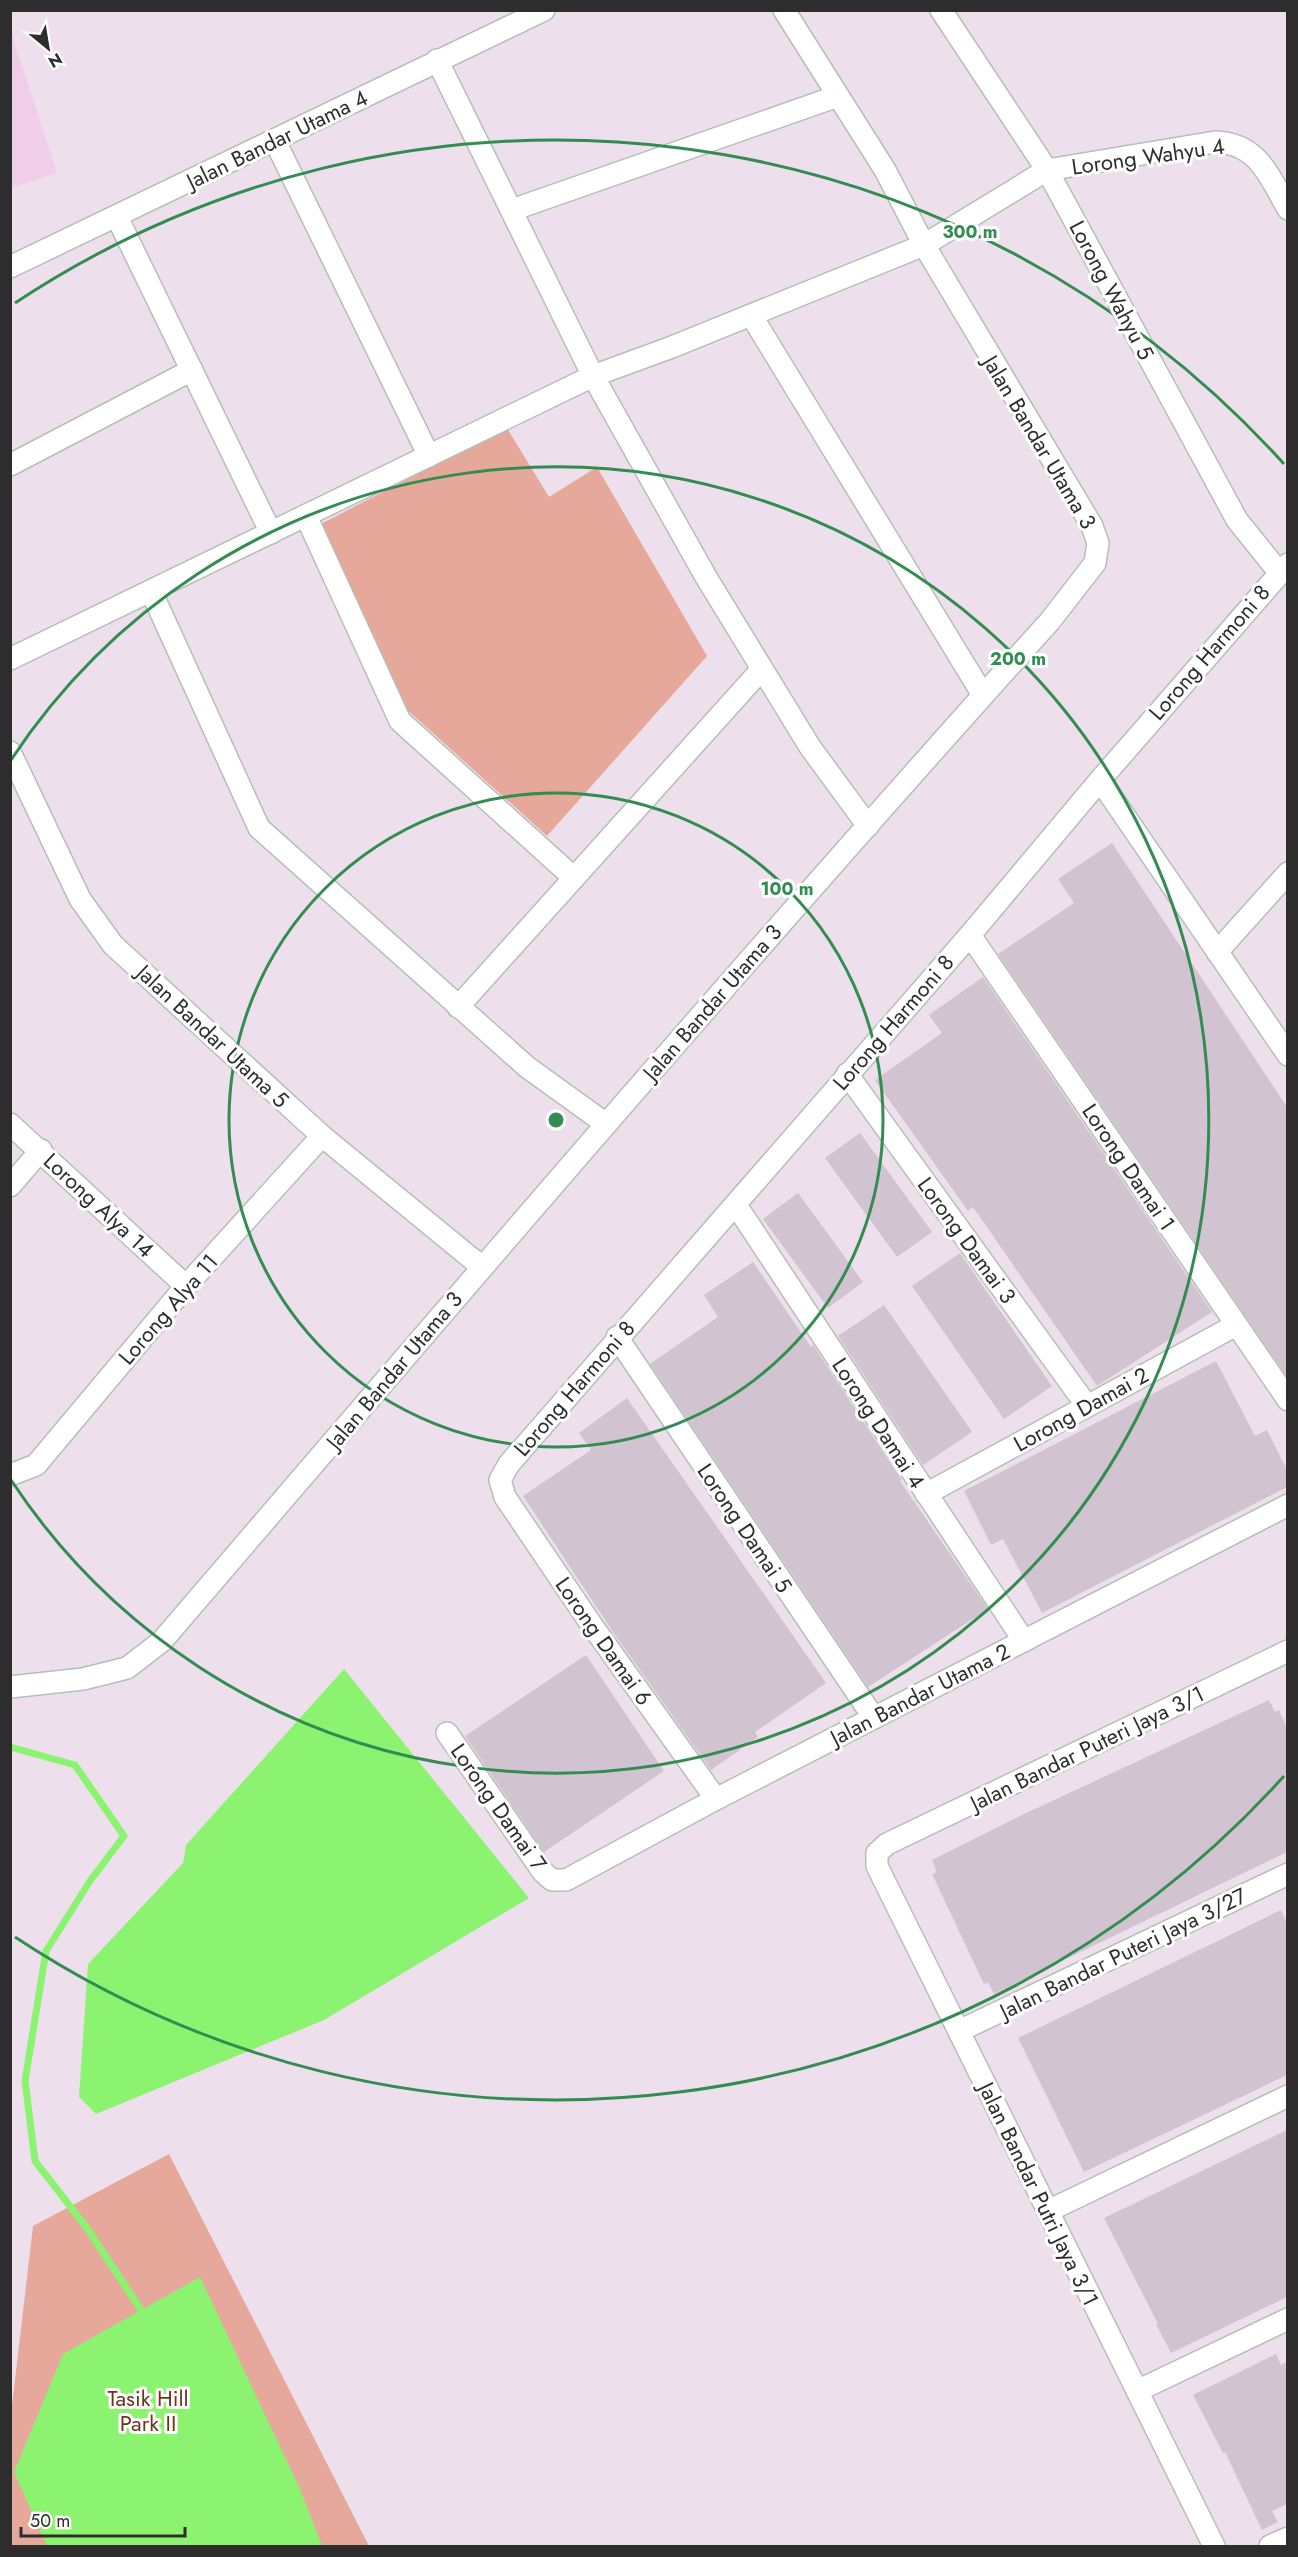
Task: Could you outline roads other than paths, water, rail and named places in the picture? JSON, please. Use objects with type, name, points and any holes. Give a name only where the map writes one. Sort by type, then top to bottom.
[{"type":"street","name":"Jalan Bandar Utama 4","points":[[10,267],[544,10]]},
{"type":"street","name":"Jalan Bandar Utama 3","points":[[10,1687],[83,1679],[127,1668],[162,1641],[482,1266],[1050,621],[1095,563],[1098,543],[1092,526],[924,245],[885,170],[784,10]]},
{"type":"street","name":"Lorong Wahyu 5","points":[[941,10],[1047,170],[1237,520],[1283,568]]},
{"type":"street","points":[[437,60],[592,376],[761,670],[810,747],[868,826]]},
{"type":"street","points":[[512,210],[838,96]]},
{"type":"street","points":[[275,141],[429,456]]},
{"type":"street","name":"Lorong Wahyu 4","points":[[1047,170],[1215,142],[1232,142],[1249,151],[1263,165],[1287,209]]},
{"type":"street","points":[[10,659],[592,376],[924,245],[1047,170]]},
{"type":"street","points":[[117,217],[271,533]]},
{"type":"street","points":[[751,315],[983,695]]},
{"type":"street","points":[[10,465],[192,370]]},
{"type":"street","points":[[306,516],[400,721],[574,878]]},
{"type":"street","name":"Lorong Harmoni 8","points":[[500,1480],[509,1464],[617,1337],[736,1205],[970,935],[1283,568]]},
{"type":"street","points":[[151,591],[260,828],[527,1068],[606,1124]]},
{"type":"street","points":[[458,1007],[761,670]]},
{"type":"street","name":"Jalan Bandar Utama 5","points":[[13,764],[80,899],[113,945],[322,1136],[482,1266]]},
{"type":"street","points":[[1100,780],[1287,1055]]},
{"type":"street","points":[[1217,952],[1287,873]]},
{"type":"street","name":"Lorong Damai 1","points":[[970,935],[1287,1400]]},
{"type":"street","name":"Lorong Damai 3","points":[[848,1074],[1087,1406]]},
{"type":"street","name":"Lorong Alya 14","points":[[10,1124],[186,1286]]},
{"type":"street","name":"Lorong Alya 11","points":[[10,1475],[36,1465],[186,1286],[322,1136]]},
{"type":"street","points":[[10,1186],[40,1150]]},
{"type":"street","name":"Lorong Damai 4","points":[[736,1205],[1024,1641]]},
{"type":"street","name":"Lorong Damai 2","points":[[926,1494],[1236,1325]]},
{"type":"street","name":"Lorong Damai 5","points":[[617,1337],[874,1718]]},
{"type":"street","name":"Lorong Damai 6","points":[[500,1480],[505,1497],[716,1799]]},
{"type":"street","name":"Jalan Bandar Utama 2","points":[[552,1880],[566,1880],[716,1799],[1287,1506]]},
{"type":"street","name":"Jalan Bandar Puteri Jaya 3/1","points":[[887,1844],[1287,1651]]},
{"type":"street","name":"Lorong Damai 7","points":[[447,1733],[543,1872],[552,1880]]},
{"type":"street","name":"Jalan Bandar Putri Jaya 3/1","points":[[887,1844],[877,1852],[877,1866],[1214,2547]]},
{"type":"street","name":"Jalan Bandar Puteri Jaya 3/27","points":[[959,2031],[1287,1874]]},
{"type":"street","points":[[1048,2211],[1287,2096]]},
{"type":"street","points":[[1137,2391],[1287,2319]]},
{"type":"street","points":[[1270,2547],[1287,2538]]},
{"type":"waterway","points":[[10,1747],[75,1765],[124,1836],[90,1881],[46,1951],[25,2081],[35,2161],[87,2228],[141,2310],[143,2319]]},
{"type":"park label","name":"Tasik Hill Park II","points":[[148,2410]]}]
